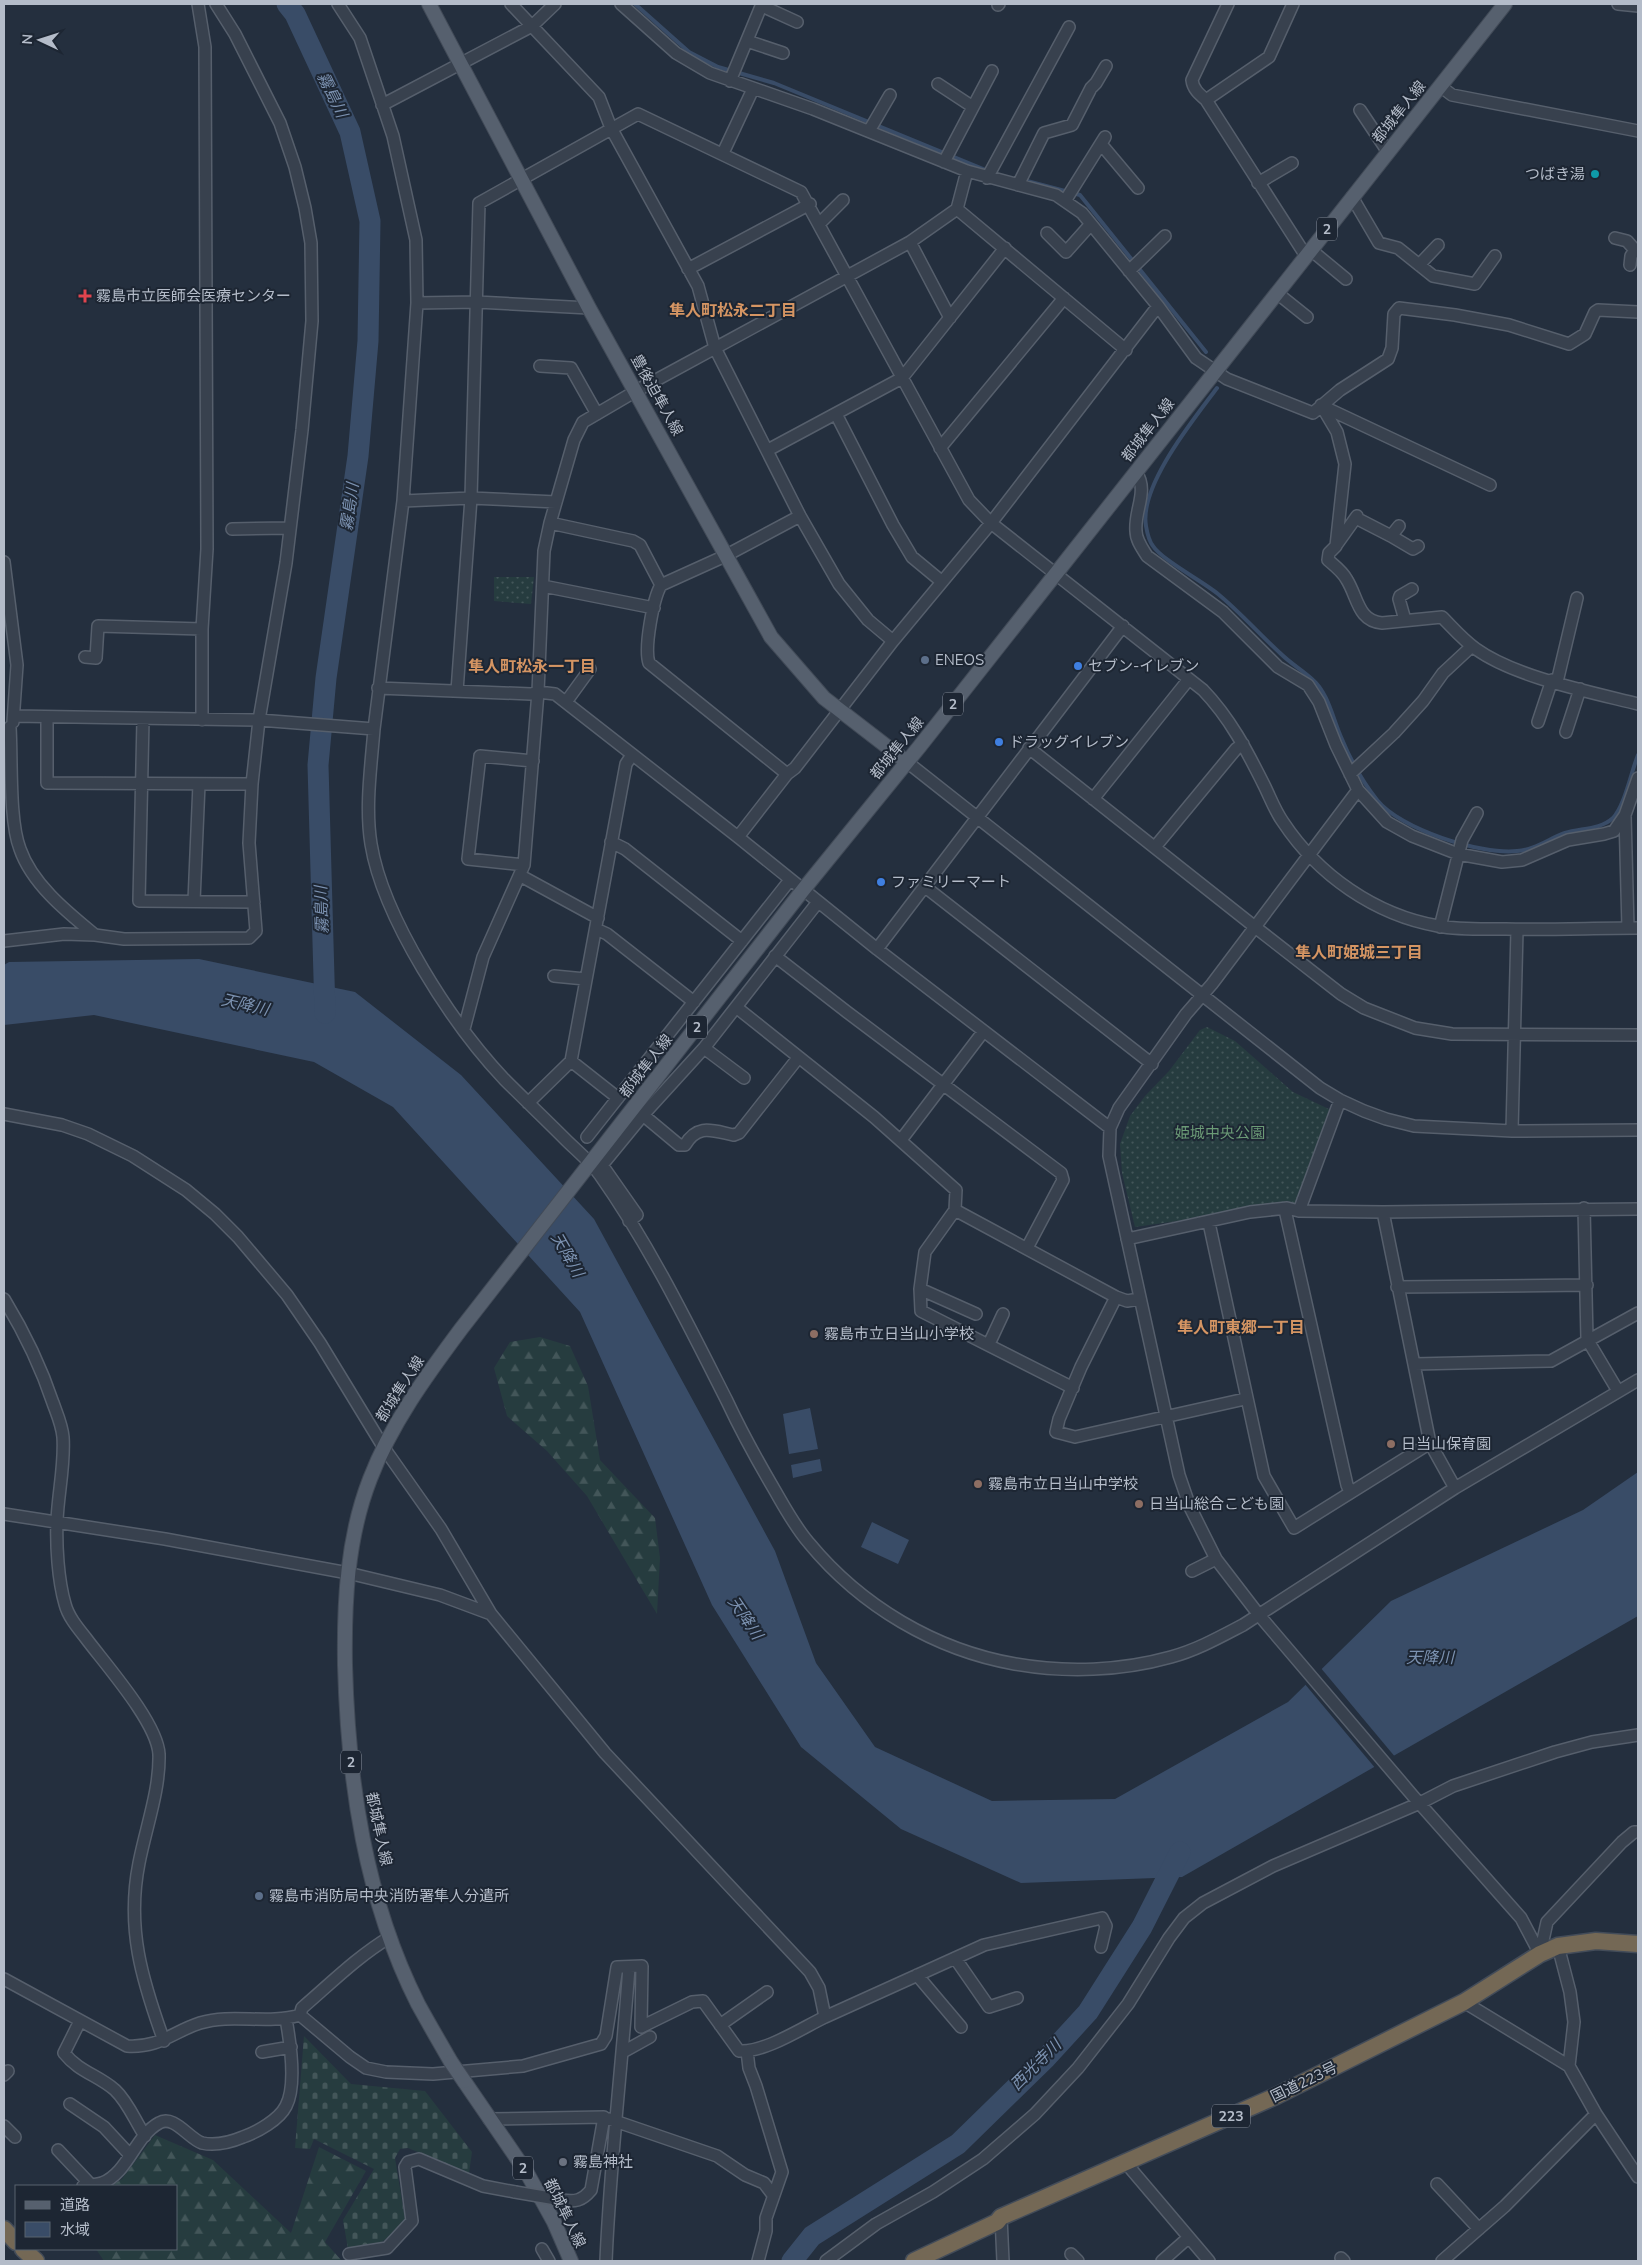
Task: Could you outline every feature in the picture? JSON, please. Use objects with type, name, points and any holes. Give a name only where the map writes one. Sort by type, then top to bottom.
[{"type":"highway","name":"国道223号","points":[[914,2261],[997,2222],[1001,2217],[1276,2096],[1464,2002],[1540,1954],[1558,1946],[1596,1941],[1638,1944]]},
{"type":"highway","points":[[4,2229],[15,2241]]},
{"type":"highway","points":[[24,2250],[36,2261]]},
{"type":"main road","name":"豊後迫隼人線","points":[[429,4],[589,308],[771,637],[824,698],[907,762]]},
{"type":"main road","name":"都城隼人線","points":[[571,2261],[554,2222],[527,2173],[451,2062],[418,2003],[390,1937],[376,1894],[363,1841],[352,1777],[346,1707],[345,1639],[348,1573],[354,1532],[370,1479],[385,1444],[419,1387],[442,1354],[803,890],[1056,574],[1505,4]]},
{"type":"street","points":[[198,4],[205,47],[208,338],[207,548],[202,629],[202,720]]},
{"type":"street","points":[[4,941],[49,935],[95,935],[124,939],[249,938],[254,935],[256,929],[249,843],[252,784],[290,528],[312,321],[311,242],[306,208],[280,123],[235,34],[216,4]]},
{"type":"street","points":[[338,4],[360,38],[393,136],[416,240],[416,303],[403,501],[371,729],[369,820],[375,860],[383,886],[413,950],[440,997],[464,1029],[499,1073],[587,1167],[599,1173],[660,1269],[745,1438],[790,1518],[806,1541],[835,1573],[870,1602],[903,1624],[940,1641],[992,1660],[1033,1667],[1070,1669],[1125,1667],[1173,1657],[1212,1642],[1261,1617],[1455,1488],[1638,1380]]},
{"type":"street","points":[[511,4],[598,96],[612,128],[698,286],[715,348],[800,516],[839,584],[868,620],[893,641]]},
{"type":"street","points":[[382,105],[460,62],[532,26],[555,4]]},
{"type":"street","points":[[621,4],[636,11],[676,53],[710,73],[733,75],[753,89],[813,109],[967,171],[1056,195],[1065,200],[1082,213],[1158,306],[1196,358],[1227,379],[1313,413],[1340,390],[1388,359],[1392,348],[1394,314],[1398,308],[1455,314],[1509,325],[1569,344],[1585,334],[1595,312],[1598,310],[1638,312]]},
{"type":"street","points":[[1228,4],[1192,80],[1196,91],[1206,100],[1258,183],[1308,253],[1346,279]]},
{"type":"street","points":[[1206,100],[1269,57],[1293,4]]},
{"type":"street","points":[[1618,4],[1638,6]]},
{"type":"street","points":[[733,75],[762,5],[797,22]]},
{"type":"street","points":[[987,177],[1070,27]]},
{"type":"street","points":[[747,41],[782,53]]},
{"type":"street","points":[[1018,185],[1044,133],[1072,125],[1091,88],[1106,66]]},
{"type":"street","points":[[945,162],[992,71]]},
{"type":"street","points":[[938,84],[974,107]]},
{"type":"street","points":[[1440,86],[1452,95],[1638,131]]},
{"type":"street","points":[[723,153],[753,89]]},
{"type":"street","points":[[869,131],[890,94]]},
{"type":"street","points":[[1360,110],[1388,152]]},
{"type":"street","points":[[457,691],[470,498],[479,203],[638,114],[802,192],[969,500],[991,523],[1189,679],[1216,704],[1243,744],[1282,821],[1310,856],[1343,885],[1374,904],[1408,919],[1440,927],[1517,930],[1633,928],[1625,815]]},
{"type":"street","points":[[1065,200],[1103,140],[1138,188]]},
{"type":"street","points":[[1258,183],[1292,164]]},
{"type":"street","points":[[464,1029],[483,957],[522,871],[538,692],[544,551],[550,523],[574,440],[583,422],[636,391],[849,277],[910,242],[957,209],[967,171]]},
{"type":"street","points":[[1352,197],[1379,243],[1398,248],[1433,276],[1476,284],[1495,256]]},
{"type":"street","points":[[820,223],[843,200]]},
{"type":"street","points":[[688,269],[810,204]]},
{"type":"street","points":[[957,209],[1126,350]]},
{"type":"street","points":[[1047,233],[1070,256],[1091,224]]},
{"type":"street","points":[[1129,270],[1165,236]]},
{"type":"street","points":[[1615,238],[1627,241],[1637,250],[1631,256],[1630,265]]},
{"type":"street","points":[[910,242],[950,318]]},
{"type":"street","points":[[1419,265],[1438,245]]},
{"type":"street","points":[[768,450],[902,378],[1006,248]]},
{"type":"street","points":[[1277,293],[1307,317]]},
{"type":"street","points":[[940,448],[1064,298]]},
{"type":"street","points":[[416,303],[477,302],[589,308]]},
{"type":"street","points":[[738,837],[787,774],[795,768],[941,581],[991,523],[1158,306]]},
{"type":"street","points":[[540,366],[571,368],[597,414]]},
{"type":"street","points":[[1321,405],[1490,485]]},
{"type":"street","points":[[1321,405],[1337,432],[1345,464],[1336,546]]},
{"type":"street","points":[[836,414],[893,525],[912,557],[941,581]]},
{"type":"street","points":[[1136,472],[1140,478],[1142,488],[1136,532],[1140,546],[1159,567],[1223,612],[1278,667],[1308,685],[1319,702],[1336,745],[1354,770],[1358,790],[1387,822],[1412,836],[1460,848],[1502,862],[1522,860],[1568,840],[1609,833],[1617,828],[1625,815],[1638,779]]},
{"type":"street","points":[[403,501],[470,498],[556,502]]},
{"type":"street","points":[[661,585],[725,556],[800,516]]},
{"type":"street","points":[[1418,546],[1413,549],[1356,517],[1329,553],[1328,560],[1346,578],[1365,618],[1382,623],[1442,617],[1472,646],[1499,663],[1580,689],[1638,704]]},
{"type":"street","points":[[550,523],[633,541],[640,545],[661,585],[654,608],[646,655],[648,663],[787,774]]},
{"type":"street","points":[[1391,536],[1399,526]]},
{"type":"street","points":[[232,529],[290,528]]},
{"type":"street","points":[[4,562],[17,665],[12,722],[15,822],[20,850],[34,874],[51,895],[95,935]]},
{"type":"street","points":[[543,586],[654,608]]},
{"type":"street","points":[[1405,620],[1399,599],[1400,596],[1412,589]]},
{"type":"street","points":[[1538,722],[1554,681],[1577,598]]},
{"type":"street","points":[[86,657],[96,658],[98,626],[202,629]]},
{"type":"street","points":[[876,949],[1123,626]]},
{"type":"street","points":[[1354,770],[1423,700],[1443,673],[1472,646]]},
{"type":"street","points":[[566,702],[590,669]]},
{"type":"street","points":[[1093,798],[1189,679]]},
{"type":"street","points":[[378,688],[556,694],[738,837],[876,949],[1110,1128]]},
{"type":"street","points":[[1566,732],[1580,689]]},
{"type":"street","points":[[12,722],[47,718],[261,720],[371,729]]},
{"type":"street","points":[[47,718],[47,783],[252,784]]},
{"type":"street","points":[[143,720],[139,901],[254,902]]},
{"type":"street","points":[[4,739],[12,722]]},
{"type":"street","points":[[1155,847],[1236,749],[1243,744]]},
{"type":"street","points":[[1029,748],[1341,994],[1364,1008],[1393,1021],[1415,1028],[1452,1034],[1638,1035]]},
{"type":"street","points":[[528,1104],[571,1061],[626,764],[632,755]]},
{"type":"street","points":[[533,761],[480,756],[468,859],[522,871],[597,924],[607,934],[694,1002]]},
{"type":"street","points":[[907,762],[975,818],[1320,1088],[1340,1100],[1386,1119],[1414,1126],[1512,1131],[1638,1130]]},
{"type":"street","points":[[194,901],[199,784]]},
{"type":"street","points":[[1358,790],[1310,856],[1186,1014],[1119,1108],[1110,1128],[1109,1156],[1178,1475],[1190,1507],[1216,1559],[1261,1617],[1416,1800],[1521,1918],[1540,1954]]},
{"type":"street","points":[[1440,927],[1460,848],[1477,812]]},
{"type":"street","points":[[611,842],[626,849],[742,941]]},
{"type":"street","points":[[588,1138],[790,880]]},
{"type":"street","points":[[924,886],[1152,1064]]},
{"type":"street","points":[[629,1221],[637,1215],[602,1165],[643,1115],[704,1048],[818,902]]},
{"type":"street","points":[[1512,1131],[1517,930]]},
{"type":"street","points":[[775,956],[846,1012],[1061,1173],[1063,1180],[1027,1248]]},
{"type":"street","points":[[554,976],[585,980]]},
{"type":"street","points":[[736,1007],[901,1140],[956,1190],[955,1210],[925,1252],[920,1288],[921,1310],[1073,1388]]},
{"type":"street","points":[[901,1140],[983,1032]]},
{"type":"street","points":[[704,1048],[744,1078]]},
{"type":"street","points":[[643,1115],[680,1145],[685,1145],[692,1133],[699,1130],[734,1136],[739,1133],[798,1058]]},
{"type":"street","points":[[571,1061],[618,1098]]},
{"type":"street","points":[[1293,1210],[1340,1100]]},
{"type":"street","points":[[4,1114],[62,1125],[109,1144],[157,1170],[216,1214],[263,1265],[287,1295],[441,1529],[491,1614],[605,1753],[810,1972],[819,1988],[825,2017]]},
{"type":"street","points":[[1350,1492],[1285,1210],[1383,1212],[1584,1208],[1638,1209]]},
{"type":"street","points":[[1584,1208],[1587,1340],[1618,1391]]},
{"type":"street","points":[[955,1210],[1116,1297],[1127,1301],[1139,1299]]},
{"type":"street","points":[[1127,1239],[1250,1212],[1293,1210]]},
{"type":"street","points":[[1383,1212],[1430,1443],[1455,1488]]},
{"type":"street","points":[[1209,1222],[1245,1399],[1264,1476],[1294,1528],[1430,1443]]},
{"type":"street","points":[[1398,1287],[1587,1285]]},
{"type":"street","points":[[920,1288],[976,1314]]},
{"type":"street","points":[[1116,1297],[1059,1419],[1056,1432],[1062,1435],[1075,1436],[1245,1399]]},
{"type":"street","points":[[4,1299],[18,1322],[44,1377],[62,1430],[63,1454],[57,1522],[61,1585],[68,1614],[136,1704],[154,1734],[159,1752],[157,1781],[138,1865],[133,1920],[142,1976],[164,2041]]},
{"type":"street","points":[[1414,1364],[1551,1361],[1638,1313]]},
{"type":"street","points":[[989,1344],[1002,1314]]},
{"type":"street","points":[[4,1514],[165,1539],[348,1573],[440,1595],[491,1614]]},
{"type":"street","points":[[1192,1571],[1216,1559]]},
{"type":"street","points":[[826,2261],[876,2224],[933,2192],[983,2159],[1034,2114],[1078,2068],[1128,2004],[1168,1938],[1184,1918],[1203,1904],[1273,1866],[1416,1800],[1555,1752],[1592,1742],[1638,1735]]},
{"type":"street","points":[[1540,1954],[1548,1922],[1622,1842],[1634,1832],[1638,1832]]},
{"type":"street","points":[[300,2015],[350,2058],[366,2068],[386,2072],[433,2074],[524,2066],[601,2044],[606,2036],[617,1967],[642,1966],[641,2027],[692,2002],[703,2001],[738,2051],[747,2052],[768,2045],[984,1945],[1102,1918],[1106,1926],[1101,1947]]},
{"type":"street","points":[[300,2015],[302,2008],[377,1944],[390,1937]]},
{"type":"street","points":[[1558,1946],[1570,1992],[1574,2022],[1569,2066]]},
{"type":"street","points":[[955,1958],[989,2007],[1018,1998]]},
{"type":"street","points":[[606,2261],[629,1967]]},
{"type":"street","points":[[917,1975],[961,2027]]},
{"type":"street","points":[[4,1979],[127,2046],[138,2047],[164,2041],[200,2023],[233,2018],[286,2019],[300,2015]]},
{"type":"street","points":[[720,2025],[767,1992]]},
{"type":"street","points":[[1464,2002],[1569,2066],[1596,2114],[1638,2177]]},
{"type":"street","points":[[94,2185],[101,2184],[114,2176],[145,2136],[158,2123],[164,2121],[174,2123],[202,2143],[230,2142],[253,2134],[279,2114],[286,2105],[291,2080],[291,2047],[286,2019]]},
{"type":"street","points":[[80,2021],[64,2052],[73,2064],[112,2087],[121,2096],[145,2136]]},
{"type":"street","points":[[623,2052],[650,2037]]},
{"type":"street","points":[[262,2052],[291,2047]]},
{"type":"street","points":[[747,2052],[749,2068],[782,2172],[773,2195],[758,2261]]},
{"type":"street","points":[[70,2104],[104,2128],[130,2155]]},
{"type":"street","points":[[1442,2261],[1505,2206],[1596,2114]]},
{"type":"street","points":[[489,2119],[604,2117],[717,2156],[745,2175],[764,2183],[773,2195]]},
{"type":"street","points":[[349,2254],[387,2248],[412,2221],[405,2167],[408,2162],[413,2160],[419,2159],[483,2186],[575,2202],[585,2198],[591,2190],[604,2117]]},
{"type":"street","points":[[4,2126],[15,2137]]},
{"type":"street","points":[[58,2150],[86,2185]]},
{"type":"street","points":[[1125,2162],[1188,2238],[1210,2261]]},
{"type":"street","points":[[1437,2184],[1479,2229]]},
{"type":"street","points":[[1001,2217],[1003,2261]]},
{"type":"street","points":[[1162,2261],[1188,2238]]},
{"type":"street","points":[[542,2249],[549,2261]]},
{"type":"green space","points":[[494,577],[534,577],[531,604],[494,601]]},
{"type":"green space","name":"姫城中央公園","points":[[1207,1027],[1235,1041],[1293,1092],[1333,1111],[1299,1204],[1135,1227],[1122,1173],[1120,1144],[1130,1116],[1145,1096],[1169,1071],[1200,1030]]},
{"type":"green space","points":[[540,1337],[570,1346],[588,1386],[600,1460],[655,1518],[660,1558],[657,1614],[587,1496],[547,1451],[507,1416],[494,1368],[510,1342]]},
{"type":"green space","points":[[304,2036],[351,2084],[425,2091],[472,2152],[469,2173],[408,2148],[400,2149],[395,2158],[405,2219],[392,2234],[375,2245],[348,2249],[343,2220],[374,2169],[314,2139],[310,2149],[295,2148]]},
{"type":"green space","points":[[155,2135],[213,2160],[291,2233],[319,2147],[366,2171],[325,2242],[342,2261],[104,2261],[97,2250],[178,2250],[178,2185],[113,2185],[122,2179]]},
{"type":"water","name":"天降川","points":[[199,959],[355,992],[461,1075],[594,1219],[775,1551],[816,1663],[875,1747],[992,1801],[1115,1799],[1288,1702],[1391,1601],[1583,1510],[1638,1472],[1638,1616],[1182,1877],[1021,1883],[901,1829],[801,1747],[712,1605],[580,1312],[393,1107],[314,1062],[94,1015],[4,1025],[4,965],[9,962]]},
{"type":"water","points":[[810,1408],[818,1449],[789,1454],[783,1414]]},
{"type":"water","points":[[820,1459],[822,1471],[793,1478],[791,1465]]},
{"type":"water","points":[[872,1522],[909,1540],[898,1564],[861,1547]]},
{"type":"pier","points":[[1320,1667],[1396,1758],[1376,1769],[1304,1683]]},
{"type":"waterway","name":"霧島川","points":[[287,4],[295,14],[350,132],[370,221],[368,341],[358,456],[326,678],[318,765],[325,1013]]},
{"type":"waterway","points":[[635,4],[689,52],[718,67],[774,83],[988,171]]},
{"type":"waterway","points":[[1027,181],[1080,195],[1206,352]]},
{"type":"waterway","points":[[1217,388],[1170,454],[1159,473],[1146,510],[1146,526],[1149,539],[1158,552],[1218,594],[1284,657],[1318,685],[1323,692],[1357,770],[1377,800],[1388,811],[1403,821],[1442,838],[1483,849],[1501,851],[1524,850],[1571,831],[1602,825],[1613,818],[1621,805],[1638,755]]},
{"type":"waterway","name":"西光寺川","points":[[792,2261],[812,2236],[958,2144],[1046,2058],[1088,2012],[1142,1927],[1180,1852]]},
{"type":"place","name":"つばき湯","points":[[1595,174]]},
{"type":"place","name":"霧島市立医師会医療センター","points":[[85,296]]},
{"type":"place","name":"ENEOS","points":[[925,660]]},
{"type":"place","name":"セブン-イレブン","points":[[1078,666]]},
{"type":"place","name":"ドラッグイレブン","points":[[999,742]]},
{"type":"place","name":"ファミリーマート","points":[[881,882]]},
{"type":"place","name":"霧島市立日当山小学校","points":[[814,1334]]},
{"type":"place","name":"日当山保育園","points":[[1391,1444]]},
{"type":"place","name":"霧島市立日当山中学校","points":[[978,1484]]},
{"type":"place","name":"日当山総合こども園","points":[[1139,1504]]},
{"type":"place","name":"霧島市消防局中央消防署隼人分遣所","points":[[259,1896]]},
{"type":"place","name":"霧島神社","points":[[563,2162]]},
{"type":"district","name":"隼人町松永二丁目","points":[[733,311]]},
{"type":"district","name":"隼人町松永一丁目","points":[[532,667]]},
{"type":"district","name":"隼人町姫城三丁目","points":[[1359,953]]},
{"type":"district","name":"隼人町東郷一丁目","points":[[1241,1328]]}]
